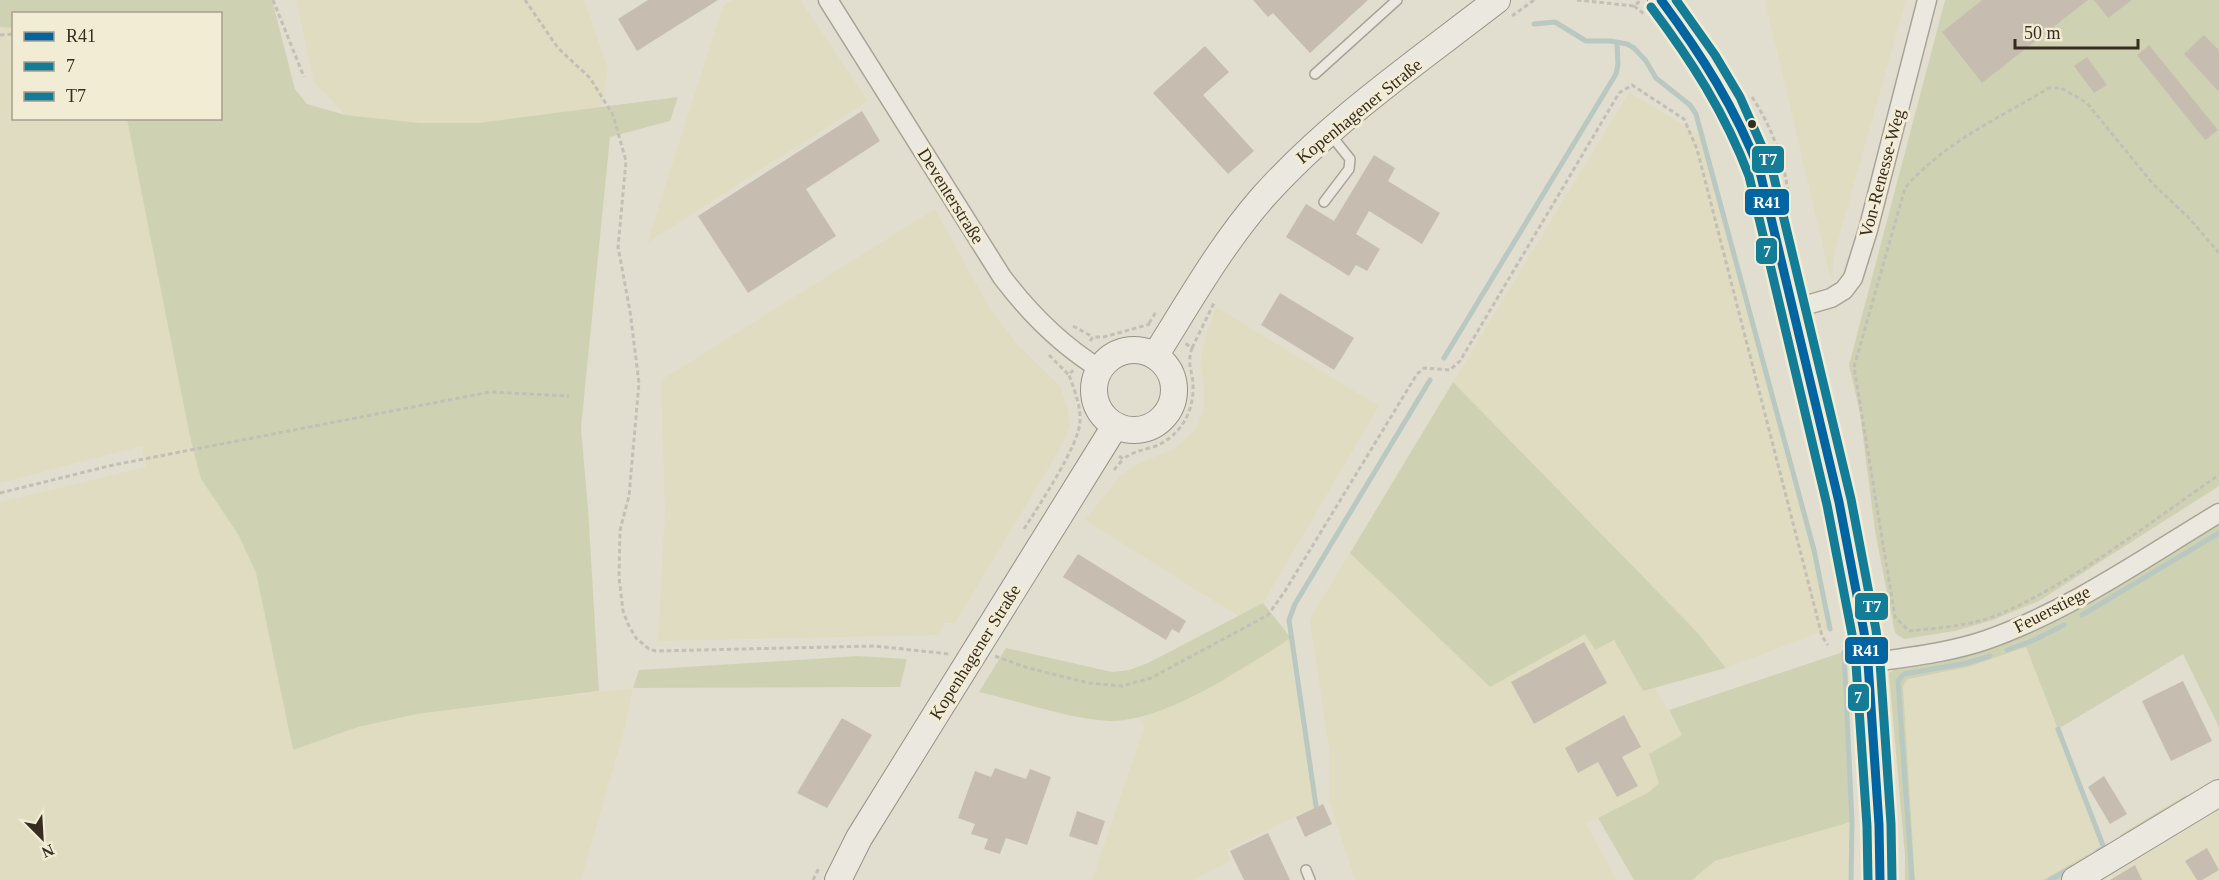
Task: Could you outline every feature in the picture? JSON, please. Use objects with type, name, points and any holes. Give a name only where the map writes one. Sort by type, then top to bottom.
[{"type":"main road","name":"Kopenhagener Straße","points":[[1162,345],[1214,262],[1243,221],[1285,173],[1328,132],[1497,0]]},
{"type":"main road","points":[[1661,0],[1703,56],[1726,93],[1750,144],[1760,172],[1839,502],[1853,573],[1868,663],[1879,825],[1880,880]]},
{"type":"main road","points":[[1162,345],[1166,365],[1173,377],[1175,391],[1166,416],[1156,425],[1145,429],[1109,436],[1096,402],[1090,363],[1108,359],[1120,352],[1162,345]]},
{"type":"main road","name":"Kopenhagener Straße","points":[[838,880],[859,838],[1109,436]]},
{"type":"main road","points":[[2075,880],[2219,793]]},
{"type":"street","name":"Deventerstraße","points":[[828,0],[1002,278],[1036,318],[1090,363]]},
{"type":"street","name":"Von-Renesse-Weg","points":[[1793,309],[1831,298],[1844,290],[1853,278],[1868,230],[1927,0]]},
{"type":"street","name":"Feuerstiege","points":[[1868,663],[1984,641],[2029,624],[2088,592],[2219,513]]},
{"type":"lane","points":[[1315,74],[1397,0]]},
{"type":"lane","points":[[1324,202],[1349,169],[1350,159],[1328,132]]},
{"type":"lane","points":[[1306,870],[1310,880]]},
{"type":"path","points":[[273,0],[304,77]]},
{"type":"path","points":[[525,0],[558,48],[590,78],[596,87],[613,115],[626,161],[618,247],[630,311],[639,383],[629,496],[620,531],[619,577],[623,611],[628,624],[636,638],[649,649],[656,651],[875,646],[948,654],[997,656],[1028,668],[1089,683],[1122,686],[1151,678],[1268,615],[1286,591],[1417,374],[1424,368],[1450,370],[1460,361],[1619,93],[1632,85],[1684,119],[1697,149],[1822,636],[1828,645]]},
{"type":"path","points":[[1577,0],[1634,6],[1641,0]]},
{"type":"path","points":[[2219,253],[2153,184],[2087,103],[2061,88],[2049,88],[1940,153],[1905,188],[1854,368],[1895,617],[1909,631],[1954,626],[1993,616],[2037,595],[2090,563],[2219,475]]},
{"type":"path","points":[[1149,323],[1162,345],[1192,348],[1189,366],[1193,387],[1188,416],[1178,431],[1167,440],[1133,452],[1123,459],[1109,436],[1078,432],[1080,420],[1075,389],[1069,375],[1090,363],[1093,337],[1104,337],[1140,328],[1149,323]]},
{"type":"path","points":[[0,493],[113,465],[490,392],[569,396]]},
{"type":"shaded area","points":[[296,0],[584,0],[608,69],[601,107],[478,123],[420,123],[345,115],[314,82]]},
{"type":"shaded area","points":[[732,0],[800,0],[868,101],[647,243],[723,6]]},
{"type":"shaded area","points":[[1765,0],[1906,0],[1835,251],[1831,281]]},
{"type":"shaded area","points":[[0,27],[12,28],[12,120],[127,120],[190,437],[201,479],[239,536],[256,573],[293,750],[358,727],[417,714],[633,688],[625,728],[581,880],[0,880],[0,502],[146,467],[142,446],[0,483]]},
{"type":"shaded area","points":[[1629,92],[1702,136],[1813,550],[1829,629],[1726,668],[1708,644],[1453,382]]},
{"type":"shaded area","points":[[935,209],[990,309],[1018,345],[1060,386],[1068,410],[1070,426],[1063,444],[955,623],[944,623],[938,635],[658,641],[665,515],[661,380]]},
{"type":"shaded area","points":[[1216,307],[1379,406],[1263,603],[1238,616],[1085,520],[1121,475],[1135,465],[1177,447],[1197,428],[1204,408],[1204,383],[1200,362],[1205,338]]},
{"type":"shaded area","points":[[1350,553],[1453,652],[1586,634],[1614,640],[1643,690],[1655,687],[1682,735],[1649,754],[1659,783],[1649,792],[1586,824],[1617,880],[1355,880],[1329,801],[1329,748],[1310,622],[1313,613]]},
{"type":"shaded area","points":[[1291,638],[1316,807],[1226,850],[1231,861],[1193,880],[1092,880],[1145,725],[1139,718],[1167,708],[1234,674]]},
{"type":"shaded area","points":[[2026,647],[2103,846],[2043,880],[1915,880],[1903,686],[1908,679],[1968,667]]},
{"type":"shaded area","points":[[2219,810],[2219,880],[2114,880],[2112,875]]},
{"type":"shaded area","points":[[1849,823],[1848,880],[1692,880],[1715,861]]},
{"type":"green space","points":[[0,0],[272,0],[295,89],[307,104],[345,115],[420,123],[478,123],[678,97],[670,121],[610,137],[581,428],[599,691],[417,714],[358,727],[293,750],[256,573],[239,536],[201,479],[190,437],[127,120],[222,120],[222,12],[12,12],[12,28],[0,27]]},
{"type":"green space","points":[[1945,0],[2219,0],[2219,486],[2039,601],[1993,620],[1955,631],[1904,639],[1895,633],[1875,531],[1860,413],[1849,365]]},
{"type":"green space","points":[[1453,382],[1697,632],[1726,668],[1643,691],[1614,640],[1595,650],[1585,634],[1490,687],[1350,553]]},
{"type":"green space","points":[[2219,525],[2219,727],[2183,654],[2058,729],[2026,647],[1968,667],[1908,679],[1903,686],[1915,880],[1905,880],[1905,856],[1889,673],[1895,669],[1971,655],[2014,640],[2045,626],[2209,526]]},
{"type":"green space","points":[[1263,603],[1291,638],[1228,678],[1154,713],[1131,719],[1093,720],[979,692],[1006,648],[1112,672],[1129,670],[1148,663]]},
{"type":"green space","points":[[1843,652],[1851,822],[1715,861],[1692,880],[1634,880],[1598,818],[1649,792],[1659,783],[1649,754],[1682,735],[1669,710]]},
{"type":"green space","points":[[858,656],[907,659],[900,687],[633,688],[639,670]]},
{"type":"green space","points":[[2186,795],[2184,803],[2124,841],[2120,835]]},
{"type":"green space","points":[[2108,843],[2112,848],[2060,880],[2043,880]]},
{"type":"building","points":[[648,0],[718,0],[637,51],[618,19]]},
{"type":"building","points":[[1253,0],[1368,0],[1310,53],[1273,13],[1268,17]]},
{"type":"building","points":[[1982,0],[2088,0],[1982,83],[1942,32]]},
{"type":"building","points":[[2094,0],[2132,0],[2108,18]]},
{"type":"building","points":[[2204,35],[2219,50],[2219,92],[2184,54]]},
{"type":"building","points":[[2149,45],[2218,130],[2205,140],[2137,55]]},
{"type":"building","points":[[1205,46],[1229,72],[1203,95],[1254,151],[1228,174],[1153,93]]},
{"type":"building","points":[[2087,57],[2107,85],[2094,93],[2074,66]]},
{"type":"building","points":[[862,111],[880,141],[806,189],[836,236],[748,293],[698,216]]},
{"type":"building","points":[[1374,155],[1395,168],[1388,181],[1440,213],[1422,244],[1369,211],[1356,234],[1380,249],[1367,271],[1356,265],[1349,276],[1286,237],[1306,204],[1334,221]]},
{"type":"building","points":[[1280,293],[1354,338],[1334,370],[1261,325]]},
{"type":"building","points":[[1078,554],[1186,621],[1179,633],[1172,629],[1166,640],[1063,577]]},
{"type":"building","points":[[1584,642],[1607,683],[1534,724],[1511,682]]},
{"type":"building","points":[[2183,681],[2212,741],[2171,761],[2142,701]]},
{"type":"building","points":[[1624,715],[1641,747],[1622,757],[1638,786],[1617,797],[1598,762],[1578,773],[1565,748]]},
{"type":"building","points":[[842,718],[872,735],[827,808],[797,793]]},
{"type":"building","points":[[995,768],[1026,779],[1030,769],[1051,777],[1027,845],[1006,838],[1000,854],[984,849],[988,839],[971,834],[975,824],[958,818],[975,771],[991,777]]},
{"type":"building","points":[[2104,776],[2127,814],[2110,824],[2088,787]]},
{"type":"building","points":[[1323,804],[1332,824],[1305,837],[1296,817]]},
{"type":"building","points":[[1077,811],[1105,821],[1097,845],[1069,836]]},
{"type":"building","points":[[1268,833],[1290,880],[1244,880],[1230,851]]},
{"type":"building","points":[[2207,848],[2219,870],[2202,880],[2197,880],[2185,861]]},
{"type":"building","points":[[2135,865],[2142,880],[2110,880]]},
{"type":"waterway","points":[[1534,24],[1555,22],[1586,41],[1627,44],[1646,61],[1656,78],[1690,105],[1696,114],[1814,550],[1830,629]]},
{"type":"waterway","points":[[1444,358],[1616,74],[1617,43]]},
{"type":"waterway","points":[[1316,806],[1289,620],[1295,604],[1430,380]]},
{"type":"waterway","points":[[2082,615],[2219,533]]},
{"type":"waterway","points":[[2007,650],[2064,625]]},
{"type":"waterway","points":[[1844,652],[1852,822],[1851,880]]},
{"type":"waterway","points":[[1912,880],[1898,681],[1904,674],[1967,663],[1990,656]]},
{"type":"waterway","points":[[2058,729],[2104,848],[2098,851]]},
{"type":"waterway","points":[[2050,880],[2073,867]]},
{"type":"transit line","name":"R41","points":[[1661,0],[1690,41],[1729,104],[1760,172],[1839,502],[1864,632],[1879,825],[1880,880]]},
{"type":"transit line","name":"T7","points":[[1676,0],[1715,55],[1740,97],[1772,169],[1851,499],[1876,630],[1891,824],[1892,880]]},
{"type":"transit line","name":"7","points":[[1651,7],[1706,88],[1729,130],[1749,176],[1827,505],[1852,634],[1867,826],[1868,880]]}]
